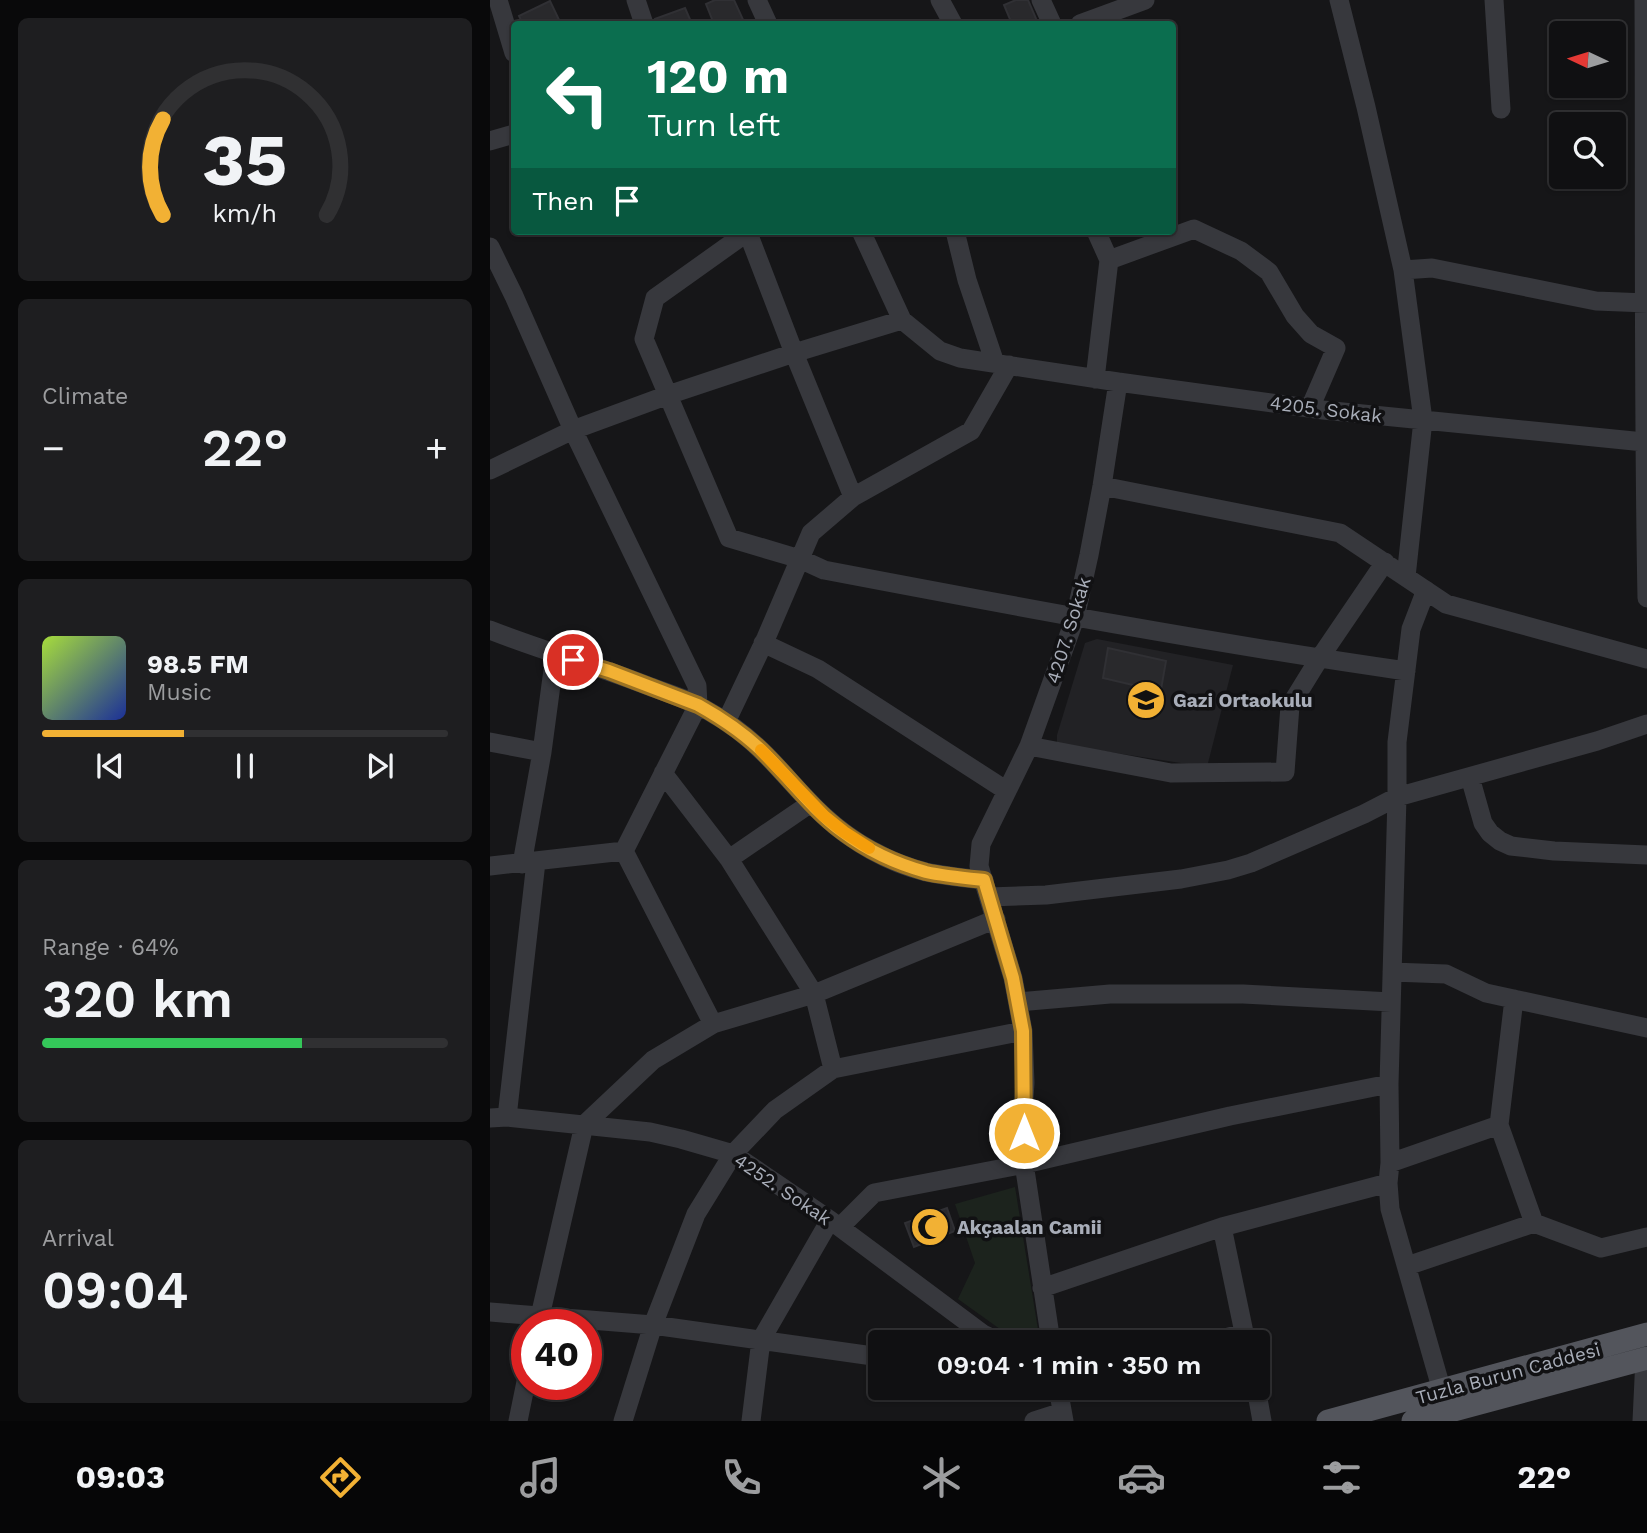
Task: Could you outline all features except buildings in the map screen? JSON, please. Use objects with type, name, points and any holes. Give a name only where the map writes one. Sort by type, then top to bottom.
[{"type":"main road","name":"Tuzla Burun Caddesi","points":[[1334,1420],[1647,1334]]},
{"type":"main road","name":"Tuzla Burun Caddesi","points":[[1413,1421],[1646,1358]]},
{"type":"street","points":[[498,0],[511,43]]},
{"type":"street","points":[[636,0],[643,21]]},
{"type":"street","points":[[757,0],[767,21]]},
{"type":"street","points":[[940,0],[951,21]]},
{"type":"street","points":[[1041,0],[1051,21]]},
{"type":"street","points":[[1088,21],[1145,0]]},
{"type":"street","points":[[1339,0],[1403,270],[1423,420],[1406,577]]},
{"type":"street","points":[[1494,0],[1502,109]]},
{"type":"street","points":[[1644,0],[1644,442],[1647,598]]},
{"type":"street","points":[[490,141],[511,135]]},
{"type":"street","points":[[1110,260],[1194,229],[1241,251],[1269,272],[1295,316],[1311,334],[1336,348],[1310,408]]},
{"type":"street","points":[[745,235],[655,298],[644,339],[729,538],[800,559],[824,570],[1075,618],[1406,671]]},
{"type":"street","points":[[750,235],[794,353],[853,497]]},
{"type":"street","points":[[490,470],[573,430],[668,395],[902,320],[863,235]]},
{"type":"street","points":[[726,722],[811,533],[853,497],[971,431],[1002,364],[967,280],[956,235]]},
{"type":"street","points":[[1095,379],[1110,260],[1098,235]]},
{"type":"street","points":[[490,247],[573,430],[697,686],[698,705],[624,851]]},
{"type":"street","points":[[1403,270],[1432,268],[1596,301],[1646,302]]},
{"type":"street","name":"4205. Sokak","points":[[902,320],[940,351],[960,358],[1310,408],[1644,442]]},
{"type":"street","name":"4207. Sokak","points":[[984,881],[979,856],[981,844],[1030,746],[1075,618],[1102,486],[1118,382]]},
{"type":"street","points":[[1102,486],[1340,533],[1446,604],[1647,659]]},
{"type":"street","points":[[1030,746],[1171,773],[1285,772],[1290,706],[1385,562]]},
{"type":"street","points":[[1426,590],[1411,629],[1397,742],[1389,1173],[1390,1209],[1442,1391]]},
{"type":"street","points":[[490,630],[698,705],[726,722],[765,754],[811,803],[844,832],[899,863],[926,872],[1046,895],[1181,879],[1228,870],[1251,863],[1397,797],[1597,741],[1647,724]]},
{"type":"street","points":[[763,643],[818,669],[1007,791]]},
{"type":"street","points":[[498,1118],[555,654]]},
{"type":"street","points":[[490,742],[542,752]]},
{"type":"street","points":[[663,773],[729,859],[814,994],[833,1069]]},
{"type":"street","points":[[1470,777],[1483,823],[1490,833],[1511,846],[1647,855]]},
{"type":"street","points":[[729,859],[811,803]]},
{"type":"street","points":[[490,866],[624,851]]},
{"type":"street","points":[[624,851],[713,1024]]},
{"type":"street","points":[[984,881],[1013,978],[1023,1031],[1025,1164],[1049,1330]]},
{"type":"street","points":[[542,1309],[584,1125],[653,1060],[713,1024],[814,994],[996,919]]},
{"type":"street","points":[[1392,972],[1446,974],[1486,993],[1647,1028]]},
{"type":"street","points":[[1018,1002],[1110,994],[1242,994],[1391,1002]]},
{"type":"street","points":[[1514,999],[1499,1125],[1534,1223]]},
{"type":"street","points":[[623,1421],[653,1325],[696,1214],[733,1154],[775,1110],[833,1069],[1023,1031]]},
{"type":"street","points":[[751,1421],[761,1340],[835,1223],[874,1193],[1025,1164],[1230,1116],[1389,1084]]},
{"type":"street","name":"4252. Sokak","points":[[498,1118],[671,1136],[733,1154],[835,1223],[974,1330]]},
{"type":"street","points":[[1042,1288],[1389,1173],[1499,1125]]},
{"type":"street","points":[[1407,1266],[1534,1223],[1601,1248],[1647,1237]]},
{"type":"street","points":[[1222,1227],[1243,1330]]},
{"type":"street","points":[[490,1312],[511,1315]]},
{"type":"street","points":[[602,1323],[653,1325],[868,1355]]},
{"type":"street","points":[[1642,1421],[1646,1358]]},
{"type":"street","points":[[517,1421],[522,1400]]},
{"type":"street","points":[[1258,1400],[1262,1421]]},
{"type":"street","points":[[1034,1421],[1063,1417]]},
{"type":"shaded area","name":"Gazi Ortaokulu","points":[[1097,639],[1233,665],[1207,767],[1057,744],[1057,735],[1085,643]]},
{"type":"shaded area","points":[[1015,1187],[1038,1330],[1001,1330],[958,1299],[975,1263],[955,1204]]},
{"type":"slow traffic","points":[[761,750],[824,816],[869,848]]},
{"type":"place","name":"Gazi Ortaokulu","points":[[1146,700]]},
{"type":"place","name":"Akçaalan Camii","points":[[930,1227]]},
{"type":"route","points":[[573,660],[698,705],[726,722],[765,754],[824,816],[872,850],[926,872],[984,880],[1013,978],[1023,1031],[1024,1133]]}]
